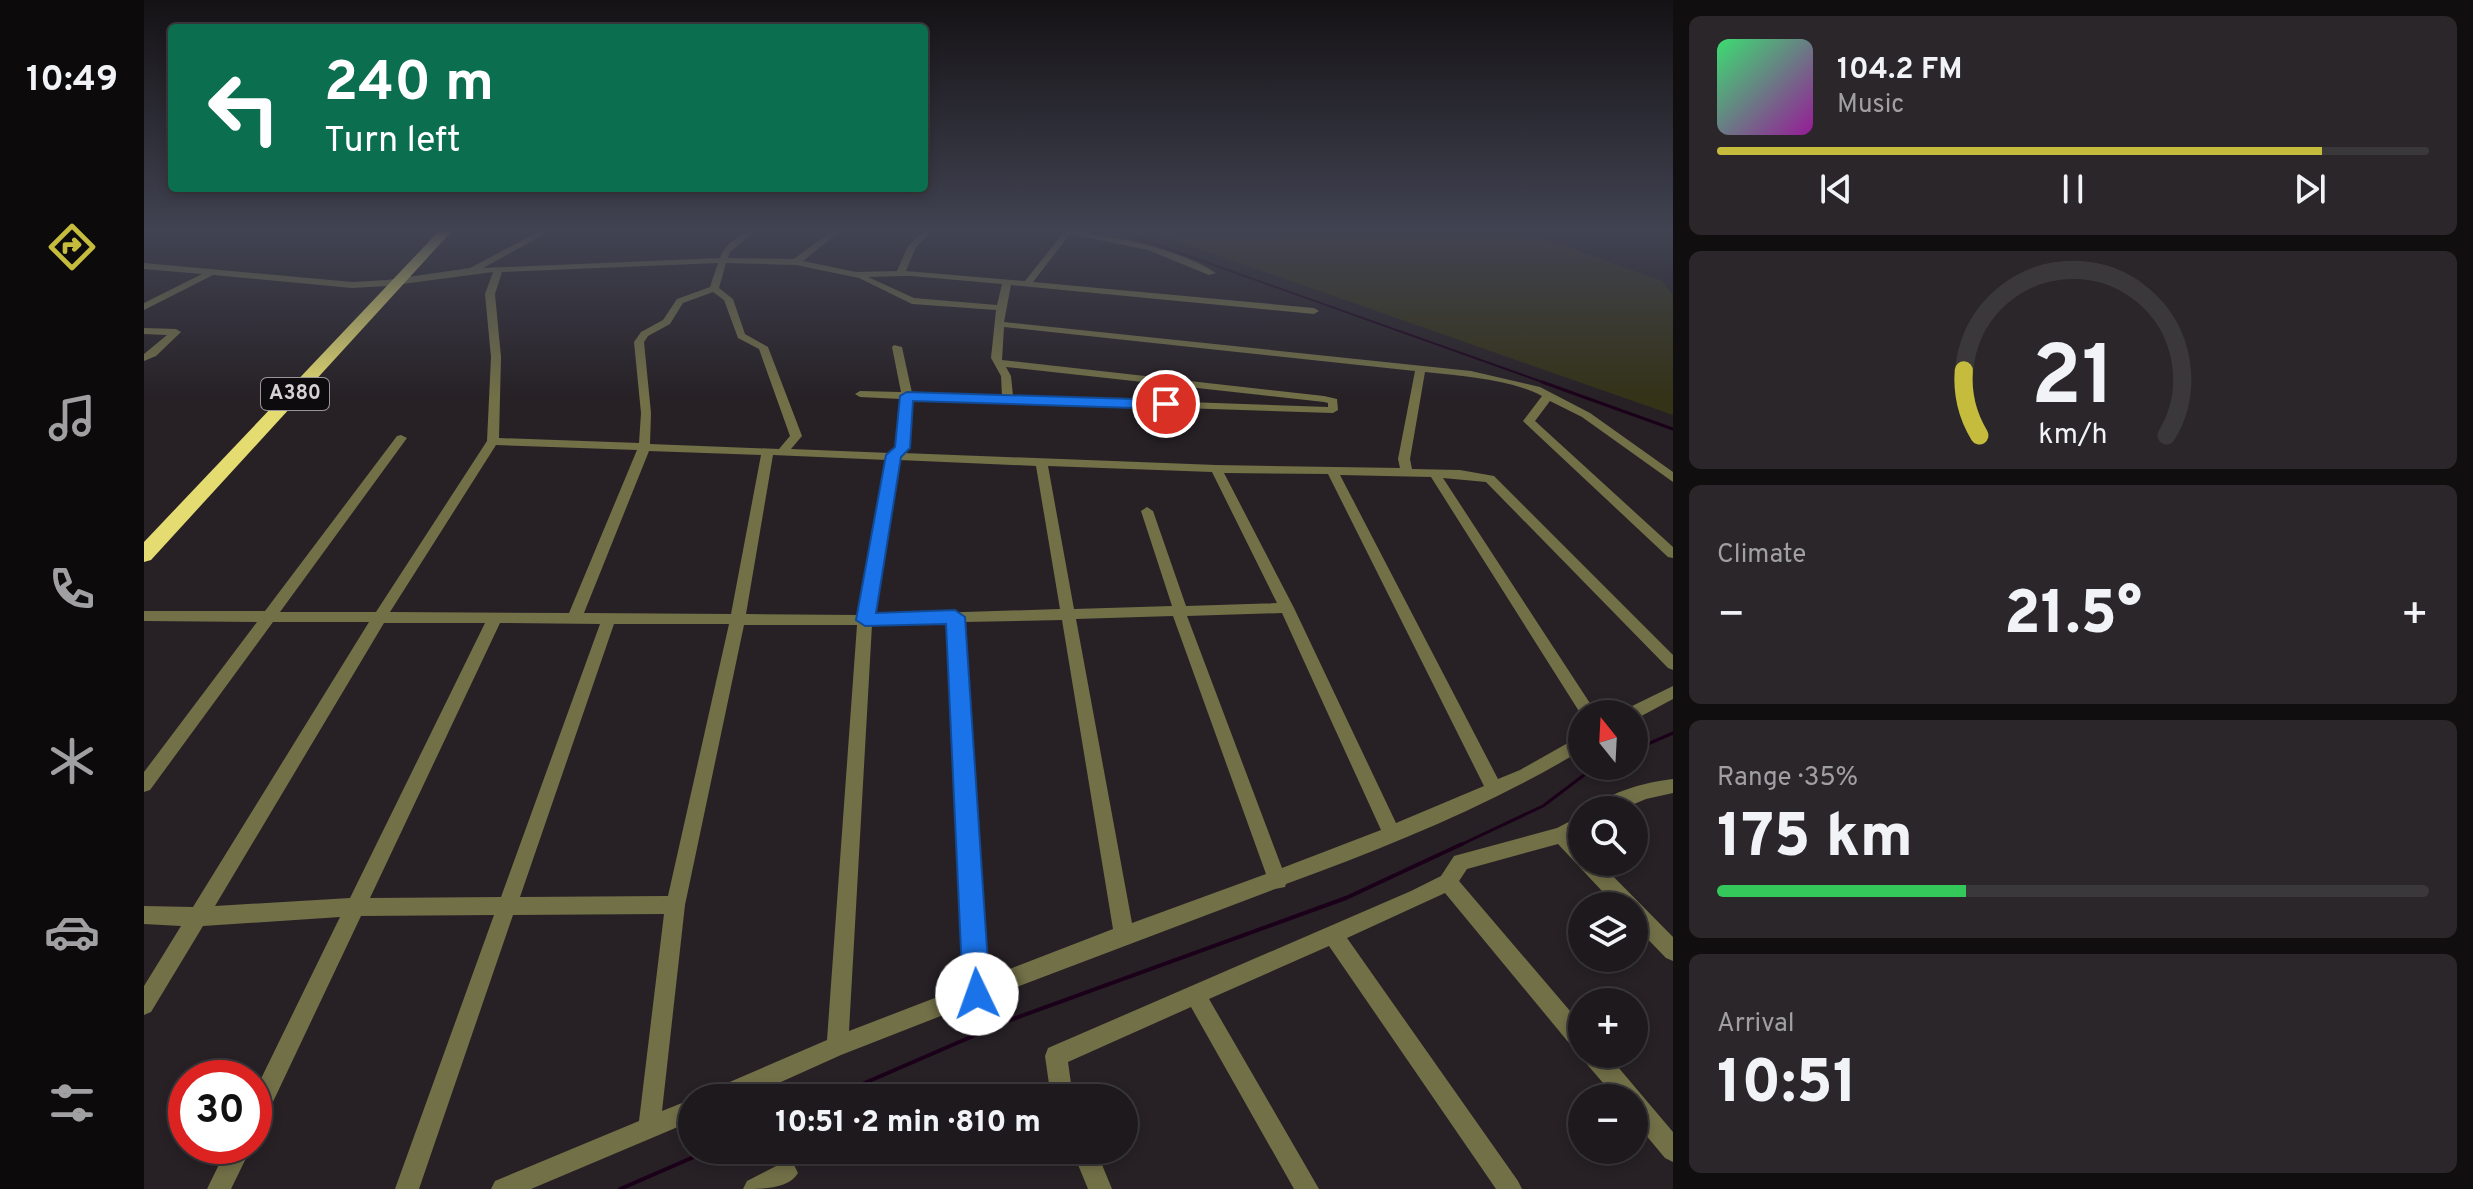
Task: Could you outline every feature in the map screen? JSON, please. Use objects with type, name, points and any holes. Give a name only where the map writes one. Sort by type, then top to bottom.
[{"type":"highway","name":"A380","points":[[144,540],[388,287]]},
{"type":"highway","name":"A380","points":[[144,555],[388,287]]},
{"type":"street","points":[[144,307],[182,287]]},
{"type":"street","points":[[144,1005],[380,617],[493,441],[496,357],[490,294],[492,287]]},
{"type":"street","points":[[883,287],[912,301],[1001,308]]},
{"type":"street","points":[[1006,287],[996,358],[1006,376],[1008,398]]},
{"type":"street","points":[[1074,287],[1314,311]]},
{"type":"street","points":[[575,617],[644,448],[646,413],[639,342],[644,334],[667,322],[680,301],[714,289],[728,299],[741,336],[763,347],[796,436],[776,450],[675,905],[649,1129]]},
{"type":"street","points":[[1000,324],[1471,374],[1536,389],[1586,415],[1673,478]]},
{"type":"street","points":[[144,331],[176,332],[144,358]]},
{"type":"street","points":[[837,1046],[865,620],[894,455],[902,448],[907,396],[897,347]]},
{"type":"street","points":[[860,394],[1324,411],[1333,410],[1334,405],[1333,401],[1324,399],[1001,363]]},
{"type":"street","points":[[1407,472],[1404,459],[1421,368]]},
{"type":"street","points":[[1548,396],[1529,421],[1673,554]]},
{"type":"street","points":[[144,785],[401,438]]},
{"type":"street","points":[[493,441],[1333,473],[1460,474],[1490,479],[1673,664]]},
{"type":"street","points":[[1041,461],[1124,935]]},
{"type":"street","points":[[1216,469],[1287,608],[1392,833]]},
{"type":"street","points":[[1333,473],[1493,787]]},
{"type":"street","points":[[1435,474],[1580,700]]},
{"type":"street","points":[[1147,511],[1179,604],[1178,611],[1278,881]]},
{"type":"street","points":[[144,616],[865,620],[1287,608]]},
{"type":"street","points":[[955,617],[977,994]]},
{"type":"street","points":[[272,1080],[495,618]]},
{"type":"street","points":[[407,1189],[609,618]]},
{"type":"street","points":[[1648,705],[1673,692]]},
{"type":"street","points":[[751,1084],[837,1046],[1124,935],[1278,881],[1526,775],[1568,750]]},
{"type":"street","points":[[1628,796],[1657,787],[1673,786]]},
{"type":"street","points":[[1060,1084],[1056,1056],[1334,936],[1448,882],[1461,862],[1568,831]]},
{"type":"street","points":[[1561,835],[1568,842]]},
{"type":"street","points":[[1600,876],[1616,892]]},
{"type":"street","points":[[1448,882],[1568,1024]]},
{"type":"street","points":[[144,915],[196,917],[356,907],[675,905]]},
{"type":"street","points":[[1648,925],[1673,951]]},
{"type":"street","points":[[1334,936],[1510,1189]]},
{"type":"street","points":[[1195,994],[1307,1189]]},
{"type":"street","points":[[1605,1068],[1618,1084]]},
{"type":"street","points":[[503,1189],[678,1116]]},
{"type":"street","points":[[1648,1120],[1673,1150]]},
{"type":"street","points":[[219,1189],[231,1164]]},
{"type":"street","points":[[1090,1164],[1100,1189]]},
{"type":"street","points":[[755,1189],[786,1173],[784,1189]]},
{"type":"shaded area","points":[[1309,287],[1667,287],[1673,295],[1673,415]]},
{"type":"waterway","points":[[1277,287],[1548,384]]},
{"type":"waterway","points":[[1542,382],[1673,429]]},
{"type":"waterway","points":[[1648,744],[1673,733]]},
{"type":"waterway","points":[[1458,846],[1543,806],[1577,780]]},
{"type":"waterway","points":[[862,1084],[1010,1020],[1346,898],[1462,844]]},
{"type":"waterway","points":[[620,1189],[678,1164]]},
{"type":"route","points":[[977,994],[955,617],[865,620],[894,455],[902,448],[907,396],[1166,404]]}]
